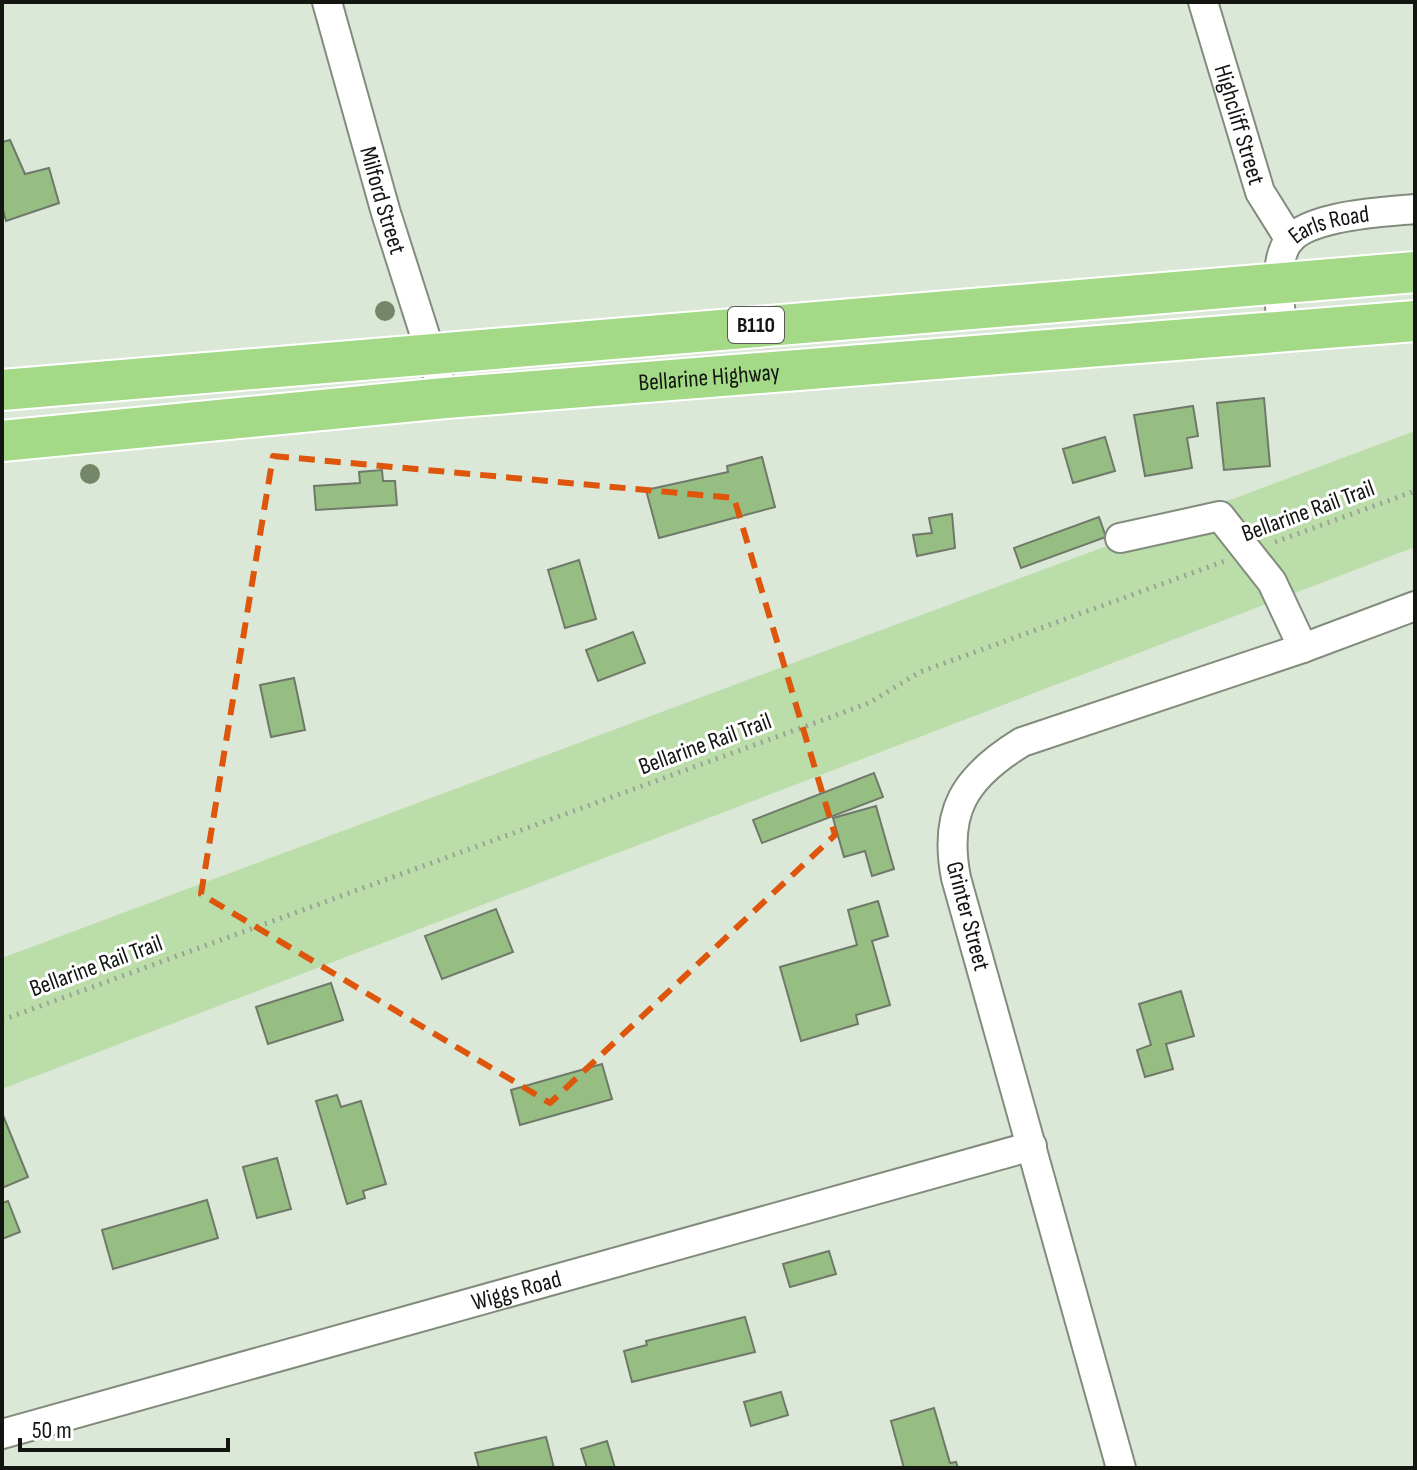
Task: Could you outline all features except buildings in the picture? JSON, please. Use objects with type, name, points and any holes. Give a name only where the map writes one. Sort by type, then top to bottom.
[{"type":"highway","name":"Bellarine Highway","points":[[2,390],[1415,272]]},
{"type":"highway","name":"Bellarine Highway","points":[[2,441],[445,398],[1415,321]]},
{"type":"street","name":"Milford Street","points":[[327,2],[386,213],[445,398]]},
{"type":"street","name":"Highcliff Street","points":[[1203,2],[1257,184],[1272,216],[1290,240]]},
{"type":"street","name":"Earls Road","points":[[1282,332],[1281,259],[1290,240],[1302,231],[1331,221],[1415,209]]},
{"type":"street","points":[[1120,538],[1220,516],[1272,582],[1303,648]]},
{"type":"street","name":"Grinter Street","points":[[1121,1468],[956,878],[951,851],[952,823],[959,803],[991,761],[1022,742],[1303,648],[1415,606]]},
{"type":"street","name":"Wiggs Road","points":[[2,1434],[1032,1146]]},
{"type":"path","name":"Bellarine Rail Trail","points":[[2,1020],[869,703],[920,672],[1415,491]]},
{"type":"highlighted area","points":[[273,456],[734,498],[835,835],[550,1103],[201,894]]},
{"type":"green space","points":[[1415,431],[1415,547],[2,1089],[2,958]]}]
